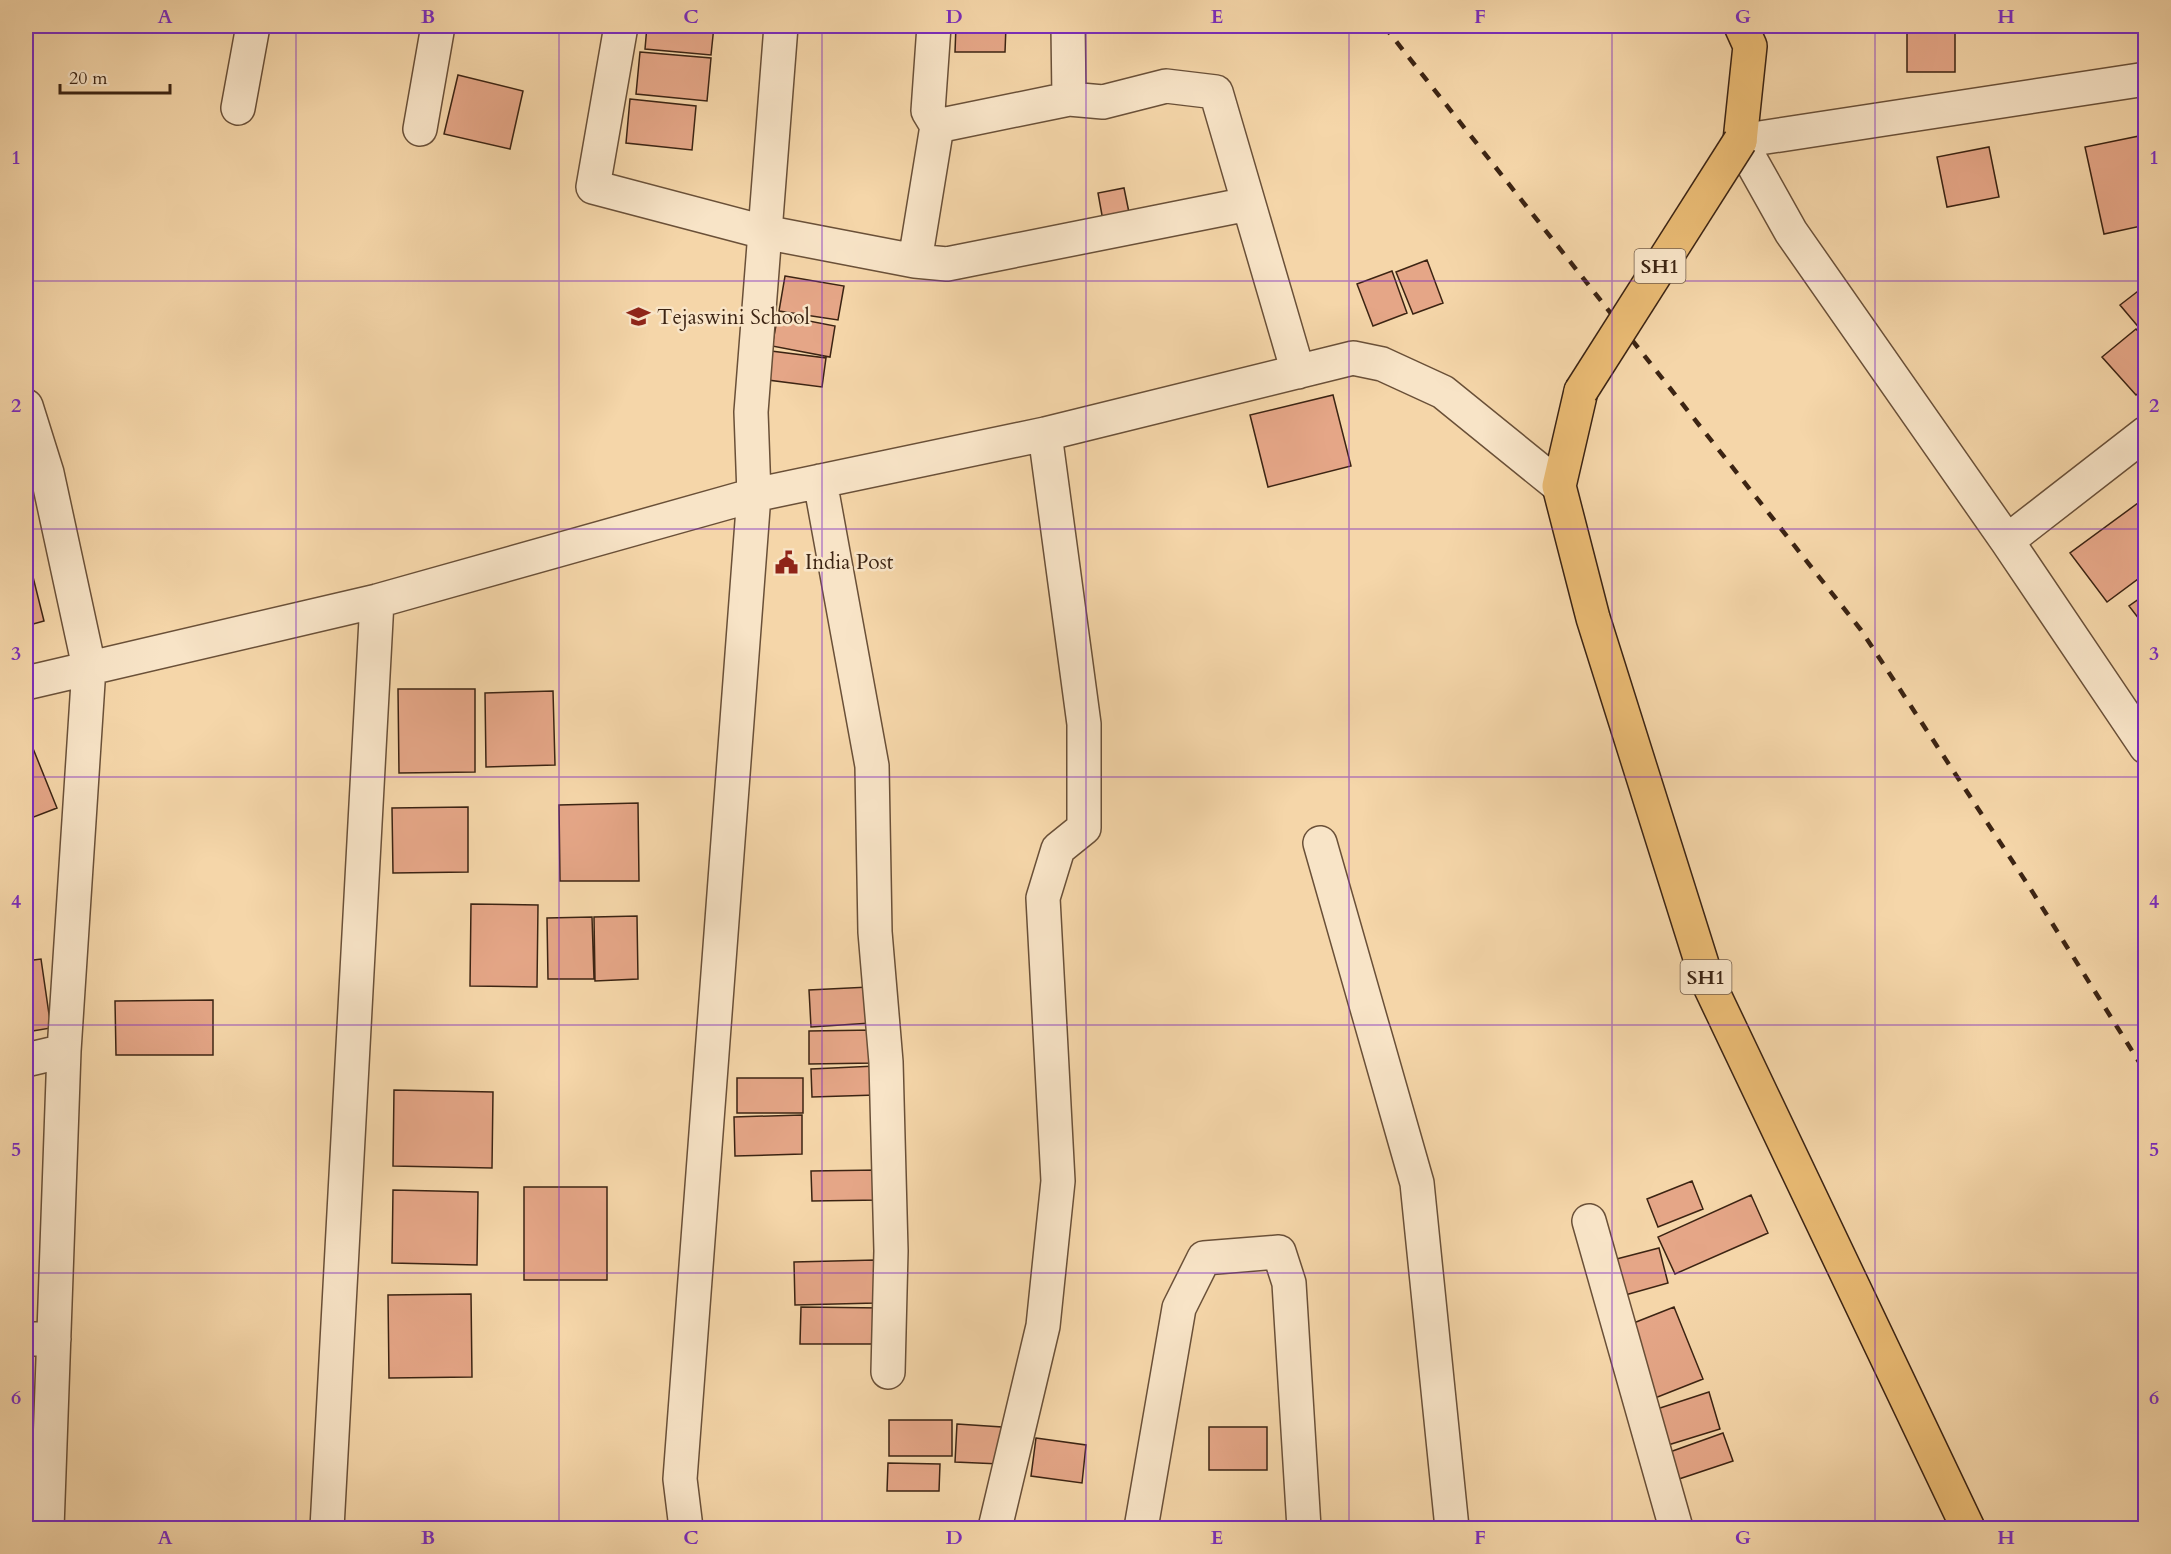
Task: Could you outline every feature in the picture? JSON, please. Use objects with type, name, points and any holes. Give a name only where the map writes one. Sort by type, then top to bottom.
[{"type":"main road","name":"SH1","points":[[1741,26],[1750,45],[1740,141],[1581,391],[1559,486],[1593,618],[1707,980],[1968,1528]]},
{"type":"street","points":[[238,108],[253,26]]},
{"type":"street","points":[[420,129],[438,26]]},
{"type":"street","points":[[621,26],[593,187],[764,232],[915,261],[947,264],[1248,204]]},
{"type":"street","points":[[686,1528],[680,1479],[754,495],[751,412],[781,26]]},
{"type":"street","points":[[915,261],[937,126],[928,111],[934,26]]},
{"type":"street","points":[[1068,26],[1069,99]]},
{"type":"street","points":[[2145,79],[1740,141],[1791,232],[2007,541],[2145,747]]},
{"type":"street","points":[[937,126],[1069,99],[1103,102],[1166,86],[1216,92],[1298,372]]},
{"type":"street","points":[[26,683],[377,601],[754,495],[1046,434],[1353,358],[1382,364],[1443,392],[1559,486]]},
{"type":"street","points":[[26,406],[47,473],[89,667],[64,1051],[40,1339],[47,1528]]},
{"type":"street","points":[[2007,541],[2145,433]]},
{"type":"street","points":[[995,1528],[1042,1326],[1058,1181],[1043,898],[1058,849],[1083,828],[1083,724],[1046,434]]},
{"type":"street","points":[[820,482],[872,766],[875,932],[886,1074],[891,1251],[888,1372]]},
{"type":"street","points":[[327,1528],[377,601]]},
{"type":"street","points":[[1320,843],[1418,1183],[1452,1528]]},
{"type":"street","points":[[26,1060],[64,1051]]},
{"type":"street","points":[[1589,1221],[1676,1528]]},
{"type":"street","points":[[1141,1528],[1179,1308],[1204,1258],[1279,1252],[1289,1283],[1304,1528]]},
{"type":"building","points":[[647,26],[714,26],[711,55],[645,49]]},
{"type":"building","points":[[956,26],[1006,26],[1005,52],[955,52]]},
{"type":"building","points":[[1907,26],[1955,26],[1955,72],[1907,72]]},
{"type":"building","points":[[640,52],[711,58],[707,101],[636,94]]},
{"type":"building","points":[[458,75],[523,91],[510,149],[444,134]]},
{"type":"building","points":[[630,99],[696,106],[692,150],[626,143]]},
{"type":"building","points":[[2144,135],[2146,225],[2104,234],[2085,147]]},
{"type":"building","points":[[1989,147],[1999,197],[1947,207],[1937,157]]},
{"type":"building","points":[[1124,188],[1134,237],[1107,243],[1098,193]]},
{"type":"building","points":[[1427,260],[1443,303],[1413,314],[1396,272]]},
{"type":"building","points":[[1392,271],[1407,313],[1373,326],[1357,284]]},
{"type":"building","points":[[785,276],[844,286],[838,320],[779,311]]},
{"type":"building","points":[[2146,285],[2146,336],[2120,305]]},
{"type":"building","points":[[778,315],[835,326],[830,357],[772,346]]},
{"type":"building","points":[[2136,329],[2146,340],[2146,387],[2136,395],[2102,357]]},
{"type":"building","points":[[771,351],[826,358],[822,387],[768,380]]},
{"type":"building","points":[[1333,395],[1351,466],[1268,487],[1250,415]]},
{"type":"building","points":[[2138,503],[2146,512],[2146,573],[2107,602],[2070,553]]},
{"type":"building","points":[[26,554],[44,621],[26,626]]},
{"type":"building","points":[[2146,594],[2146,628],[2129,606]]},
{"type":"building","points":[[398,689],[475,689],[475,772],[399,773]]},
{"type":"building","points":[[553,691],[555,765],[486,767],[485,693]]},
{"type":"building","points":[[30,741],[57,808],[26,820],[26,742]]},
{"type":"building","points":[[638,803],[639,881],[560,881],[559,805]]},
{"type":"building","points":[[468,807],[468,872],[393,873],[392,808]]},
{"type":"building","points":[[471,904],[538,905],[537,987],[470,986]]},
{"type":"building","points":[[637,916],[638,979],[595,981],[594,917]]},
{"type":"building","points":[[592,917],[594,979],[548,979],[547,918]]},
{"type":"building","points":[[41,959],[51,1028],[26,1032],[26,961]]},
{"type":"building","points":[[869,987],[871,1023],[811,1027],[809,990]]},
{"type":"building","points":[[213,1000],[213,1055],[116,1055],[115,1001]]},
{"type":"building","points":[[874,1030],[875,1063],[809,1064],[809,1031]]},
{"type":"building","points":[[876,1066],[876,1095],[812,1097],[811,1069]]},
{"type":"building","points":[[737,1078],[803,1078],[803,1113],[737,1113]]},
{"type":"building","points":[[394,1090],[493,1092],[492,1168],[393,1166]]},
{"type":"building","points":[[802,1115],[802,1154],[735,1156],[734,1117]]},
{"type":"building","points":[[879,1170],[880,1200],[812,1201],[811,1171]]},
{"type":"building","points":[[1692,1181],[1703,1209],[1658,1227],[1647,1199]]},
{"type":"building","points":[[524,1187],[607,1187],[607,1280],[524,1280]]},
{"type":"building","points":[[393,1190],[478,1192],[477,1265],[392,1263]]},
{"type":"building","points":[[1751,1195],[1768,1233],[1675,1274],[1658,1237]]},
{"type":"building","points":[[1659,1248],[1668,1283],[1611,1299],[1601,1263]]},
{"type":"building","points":[[875,1260],[876,1303],[795,1305],[794,1262]]},
{"type":"building","points":[[471,1294],[472,1377],[389,1378],[388,1295]]},
{"type":"building","points":[[801,1307],[882,1308],[882,1344],[800,1344]]},
{"type":"building","points":[[1674,1307],[1703,1379],[1655,1398],[1626,1326]]},
{"type":"building","points":[[1709,1392],[1720,1429],[1668,1445],[1657,1409]]},
{"type":"building","points":[[889,1420],[952,1420],[952,1456],[889,1456]]},
{"type":"building","points":[[957,1424],[1002,1427],[1000,1464],[955,1462]]},
{"type":"building","points":[[1209,1427],[1267,1427],[1267,1470],[1209,1470]]},
{"type":"building","points":[[1723,1433],[1733,1461],[1676,1480],[1667,1453]]},
{"type":"building","points":[[1036,1438],[1086,1445],[1082,1483],[1031,1476]]},
{"type":"building","points":[[888,1463],[940,1464],[939,1491],[887,1491]]},
{"type":"railway","points":[[1384,26],[1861,630],[2030,888],[2146,1073]]},
{"type":"place","name":"Tejaswini School","points":[[639,317]]},
{"type":"place","name":"India Post","points":[[787,562]]}]
